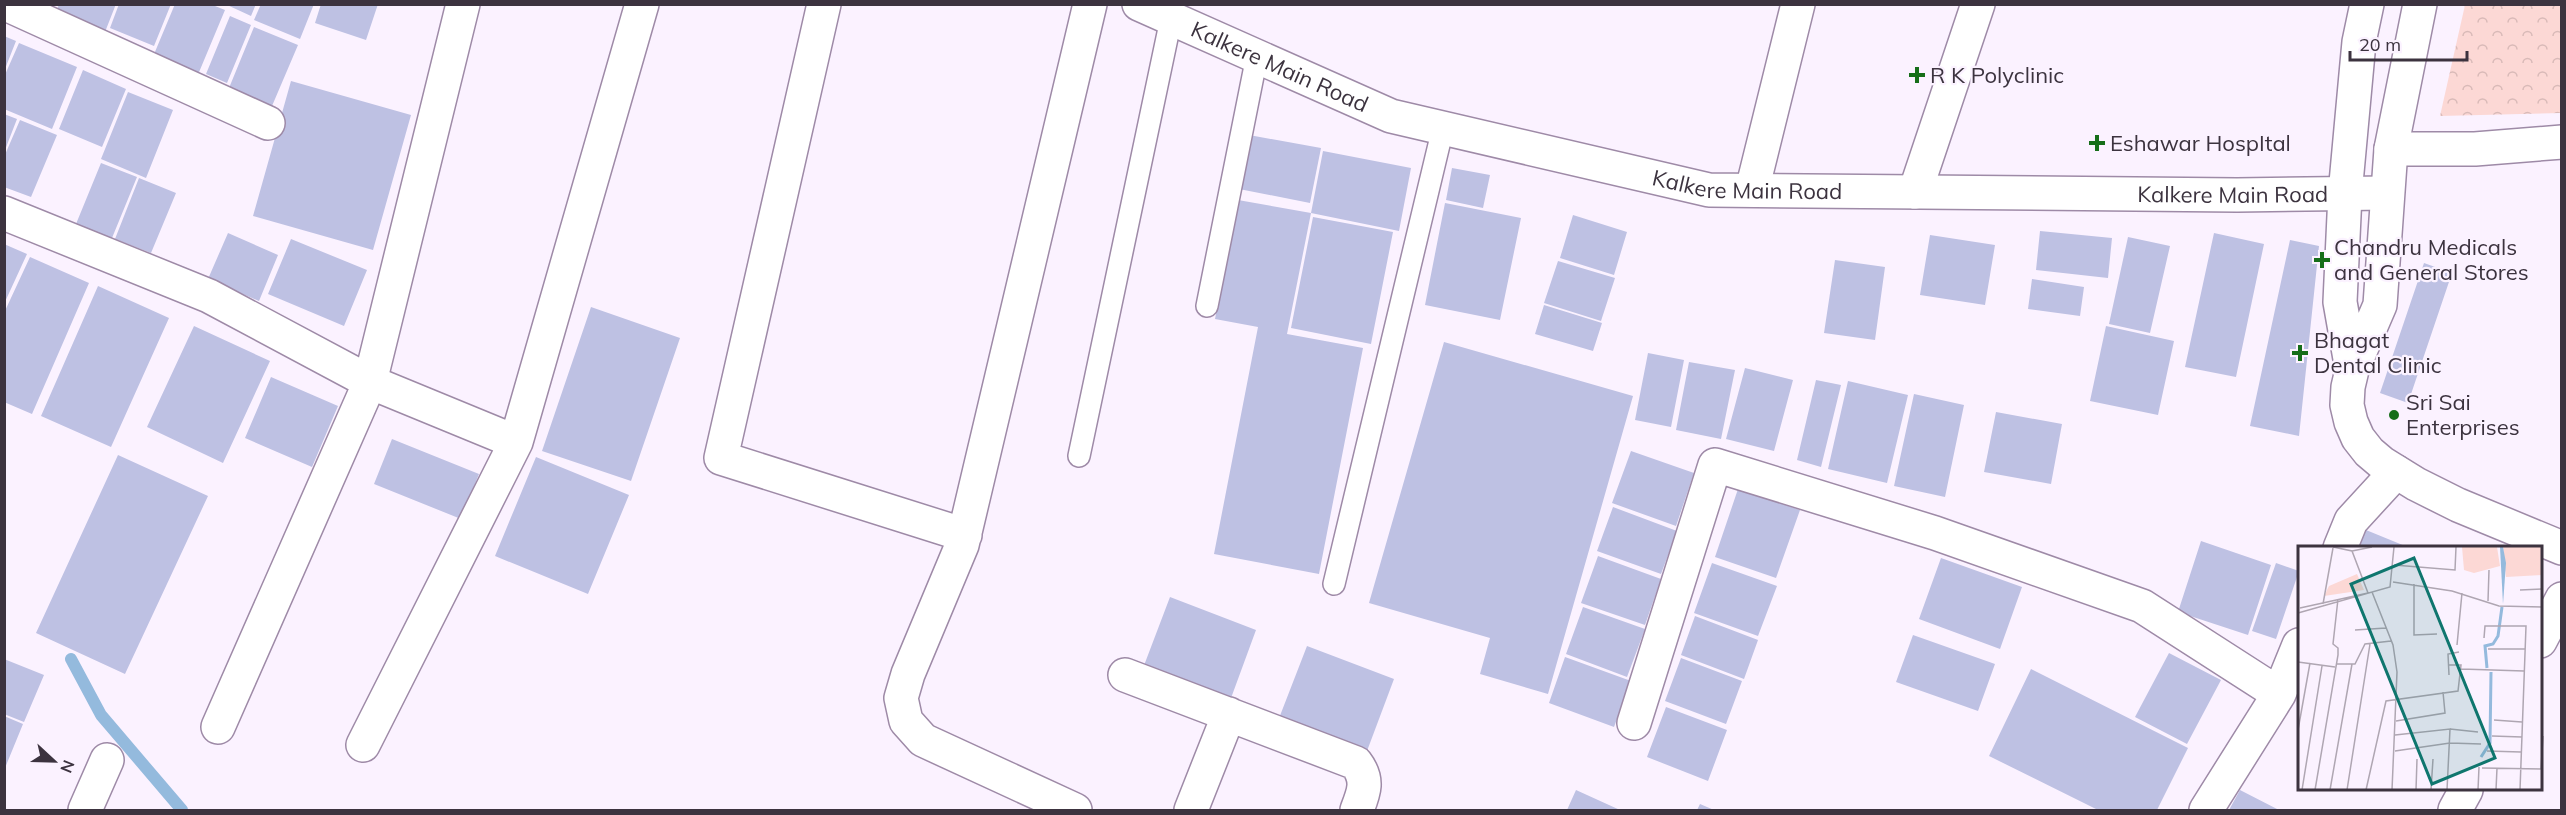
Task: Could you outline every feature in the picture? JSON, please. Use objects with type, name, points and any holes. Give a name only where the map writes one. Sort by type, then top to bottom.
[{"type":"street","points":[[6,4],[268,123]]},
{"type":"street","points":[[218,727],[370,382],[463,4]]},
{"type":"street","points":[[363,745],[516,442],[642,4]]},
{"type":"street","points":[[824,4],[721,458],[965,535]]},
{"type":"street","points":[[1075,810],[923,740],[906,721],[901,698],[908,674],[965,535],[1090,4]]},
{"type":"street","name":"Kalkere Main Road","points":[[1139,4],[1391,116],[1709,190],[2387,193]]},
{"type":"street","points":[[1752,190],[1798,4]]},
{"type":"street","points":[[1915,192],[1978,4]]},
{"type":"street","points":[[2352,370],[2340,302],[2345,194],[2359,42],[2367,4]]},
{"type":"street","points":[[2420,4],[2391,149],[2380,305],[2352,370],[2348,387],[2351,422],[2358,438],[2369,452],[2436,496],[2562,548]]},
{"type":"street","points":[[2391,149],[2475,149],[2562,142]]},
{"type":"street","points":[[4,213],[209,296],[370,382],[516,442]]},
{"type":"street","points":[[1634,723],[1714,465],[1935,532],[2142,606],[2279,694]]},
{"type":"street","points":[[2341,546],[2351,521],[2396,471]]},
{"type":"street","points":[[2542,639],[2562,599]]},
{"type":"street","points":[[2206,810],[2279,694],[2298,647]]},
{"type":"street","points":[[1125,675],[1356,763],[1363,773],[1366,788],[1357,810]]},
{"type":"street","points":[[1191,810],[1229,714]]},
{"type":"street","points":[[85,810],[106,760]]},
{"type":"street","points":[[2455,810],[2465,791]]},
{"type":"lane","points":[[1079,456],[1171,19]]},
{"type":"lane","points":[[1207,306],[1257,56]]},
{"type":"lane","points":[[1334,584],[1443,128]]},
{"type":"green space","points":[[2465,5],[2561,5],[2561,113],[2440,116]]},
{"type":"building","points":[[59,4],[116,4],[105,32],[56,13]]},
{"type":"building","points":[[119,4],[171,4],[154,46],[110,28]]},
{"type":"building","points":[[175,4],[210,4],[225,10],[197,77],[152,59]]},
{"type":"building","points":[[225,4],[256,4],[251,16]]},
{"type":"building","points":[[261,4],[314,4],[300,39],[254,20]]},
{"type":"building","points":[[321,4],[378,4],[366,40],[315,23]]},
{"type":"building","points":[[230,16],[251,25],[227,83],[206,74]]},
{"type":"building","points":[[254,27],[298,45],[272,106],[229,88]]},
{"type":"building","points":[[4,36],[16,41],[5,69],[4,69]]},
{"type":"building","points":[[19,43],[77,67],[52,129],[4,109],[4,77]]},
{"type":"building","points":[[83,70],[126,89],[102,147],[59,129]]},
{"type":"building","points":[[291,81],[411,115],[373,250],[253,216]]},
{"type":"building","points":[[128,92],[173,110],[146,178],[101,159]]},
{"type":"building","points":[[4,114],[17,119],[5,150],[4,150]]},
{"type":"building","points":[[20,120],[57,135],[31,197],[4,187],[4,157]]},
{"type":"building","points":[[1249,135],[1321,148],[1310,203],[1239,189]]},
{"type":"building","points":[[1323,151],[1411,168],[1399,231],[1311,213]]},
{"type":"building","points":[[101,163],[137,177],[112,238],[76,224]]},
{"type":"building","points":[[1452,168],[1490,175],[1483,208],[1446,200]]},
{"type":"building","points":[[139,178],[176,193],[151,253],[115,239]]},
{"type":"building","points":[[1238,200],[1311,213],[1287,334],[1363,348],[1319,574],[1214,554],[1258,327],[1215,319]]},
{"type":"building","points":[[1445,203],[1521,218],[1500,320],[1425,305]]},
{"type":"building","points":[[1573,215],[1627,232],[1614,275],[1560,258]]},
{"type":"building","points":[[1313,217],[1393,232],[1371,344],[1291,328]]},
{"type":"building","points":[[2040,231],[2112,238],[2108,278],[2036,270]]},
{"type":"building","points":[[228,233],[278,255],[259,301],[208,279]]},
{"type":"building","points":[[2214,233],[2264,244],[2236,377],[2185,367]]},
{"type":"building","points":[[1930,235],[1995,245],[1985,305],[1920,295]]},
{"type":"building","points":[[2128,237],[2170,246],[2150,333],[2109,324]]},
{"type":"building","points":[[291,239],[367,270],[344,326],[268,294]]},
{"type":"building","points":[[2290,240],[2319,246],[2299,436],[2250,426]]},
{"type":"building","points":[[4,244],[27,254],[4,304]]},
{"type":"building","points":[[30,257],[89,283],[32,414],[4,402],[4,313]]},
{"type":"building","points":[[1835,260],[1885,267],[1875,340],[1824,333]]},
{"type":"building","points":[[1558,261],[1615,278],[1601,321],[1544,303]]},
{"type":"building","points":[[2424,263],[2452,273],[2408,403],[2380,393]]},
{"type":"building","points":[[2032,279],[2084,287],[2080,316],[2028,309]]},
{"type":"building","points":[[98,286],[169,318],[111,447],[41,416]]},
{"type":"building","points":[[1544,305],[1602,323],[1593,351],[1535,334]]},
{"type":"building","points":[[591,307],[680,338],[631,481],[542,451]]},
{"type":"building","points":[[194,326],[270,361],[223,463],[147,427]]},
{"type":"building","points":[[2106,326],[2174,341],[2158,415],[2090,401]]},
{"type":"building","points":[[1444,342],[1633,396],[1548,694],[1480,674],[1490,638],[1369,603]]},
{"type":"building","points":[[1648,353],[1684,360],[1671,427],[1635,420]]},
{"type":"building","points":[[1689,362],[1735,370],[1721,439],[1676,430]]},
{"type":"building","points":[[1745,368],[1793,380],[1774,451],[1726,439]]},
{"type":"building","points":[[271,377],[338,406],[312,467],[245,438]]},
{"type":"building","points":[[1816,380],[1841,385],[1821,467],[1797,460]]},
{"type":"building","points":[[1848,381],[1908,395],[1887,483],[1828,469]]},
{"type":"building","points":[[1914,394],[1964,405],[1945,497],[1894,486]]},
{"type":"building","points":[[1996,412],[2062,424],[2051,484],[1984,472]]},
{"type":"building","points":[[392,439],[479,474],[461,519],[374,484]]},
{"type":"building","points":[[1631,451],[1694,473],[1676,526],[1612,503]]},
{"type":"building","points":[[118,455],[208,496],[125,674],[36,633]]},
{"type":"building","points":[[536,457],[629,495],[588,594],[495,556]]},
{"type":"building","points":[[1738,489],[1800,510],[1776,578],[1715,557]]},
{"type":"building","points":[[1613,507],[1677,531],[1661,574],[1597,551]]},
{"type":"building","points":[[2366,530],[2405,546],[2359,546]]},
{"type":"building","points":[[2201,541],[2271,565],[2248,635],[2178,612]]},
{"type":"building","points":[[1598,556],[1661,579],[1645,625],[1581,603]]},
{"type":"building","points":[[1941,558],[2022,587],[2000,649],[1919,619]]},
{"type":"building","points":[[1712,563],[1777,586],[1758,636],[1694,613]]},
{"type":"building","points":[[2276,563],[2298,571],[2276,639],[2252,631]]},
{"type":"building","points":[[1170,597],[1256,630],[1227,709],[1140,676]]},
{"type":"building","points":[[1583,607],[1645,629],[1627,677],[1566,654]]},
{"type":"building","points":[[1695,616],[1758,640],[1744,679],[1681,655]]},
{"type":"building","points":[[1913,635],[1995,664],[1978,711],[1896,682]]},
{"type":"building","points":[[1307,646],[1394,679],[1364,759],[1276,726]]},
{"type":"building","points":[[2169,653],[2221,680],[2187,744],[2135,717]]},
{"type":"building","points":[[1565,657],[1631,681],[1614,727],[1549,703]]},
{"type":"building","points":[[1681,658],[1742,681],[1726,724],[1665,701]]},
{"type":"building","points":[[4,659],[44,675],[24,722],[4,714]]},
{"type":"building","points":[[2031,669],[2188,748],[2157,810],[2098,810],[1989,756]]},
{"type":"building","points":[[1666,707],[1727,730],[1708,781],[1647,757]]},
{"type":"building","points":[[4,716],[23,724],[5,768],[4,768]]},
{"type":"building","points":[[1576,790],[1620,810],[1567,810]]},
{"type":"building","points":[[2240,790],[2279,810],[2229,810]]},
{"type":"building","points":[[1700,804],[1714,810],[1697,810]]},
{"type":"waterway","points":[[71,659],[101,715],[182,810]]},
{"type":"place","name":"R K Polyclinic","points":[[1917,75]]},
{"type":"place","name":"Eshawar HospItal","points":[[2097,143]]},
{"type":"place","name":"Chandru Medicals and General Stores","points":[[2322,260]]},
{"type":"place","name":"Bhagat Dental Clinic","points":[[2300,353]]},
{"type":"place","name":"Sri Sai Enterprises","points":[[2394,415]]}]
